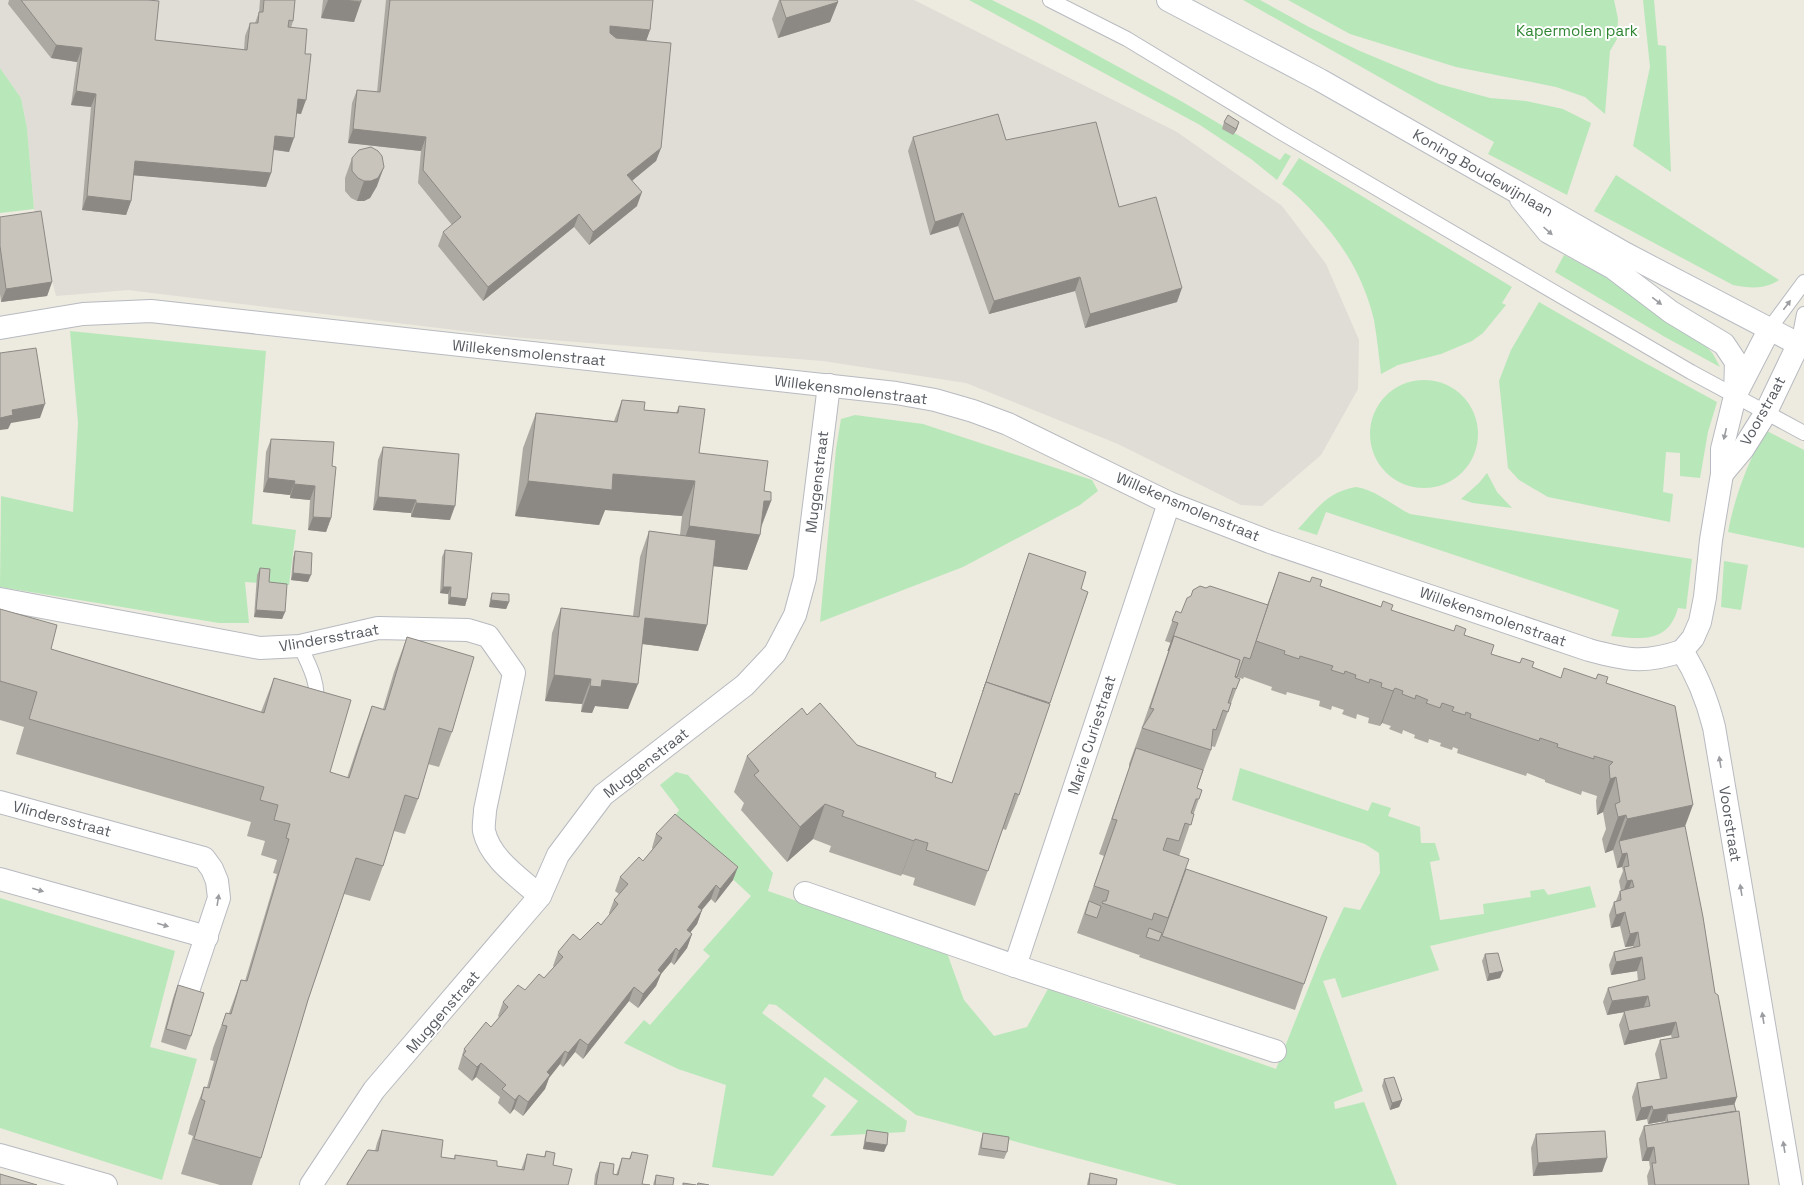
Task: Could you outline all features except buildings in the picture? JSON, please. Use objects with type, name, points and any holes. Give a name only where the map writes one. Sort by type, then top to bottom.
[{"type":"street","name":"Koning Boudewijnlaan","points":[[1168,0],[1320,80],[1626,254],[1770,328],[1802,347]]},
{"type":"street","points":[[1514,190],[1548,232],[1614,268],[1671,312],[1724,344],[1736,362],[1735,396]]},
{"type":"street","name":"Willekensmolenstraat","points":[[0,328],[83,314],[151,311],[661,368],[829,385],[896,393],[935,400],[973,411],[1008,424],[1169,503],[1270,542],[1589,650],[1620,658],[1646,660],[1661,658],[1682,651]]},
{"type":"street","name":"Voorstraat","points":[[1770,328],[1735,396],[1722,449],[1722,474],[1711,540],[1705,598],[1700,622],[1693,638],[1682,651],[1695,672],[1707,698],[1714,727],[1790,1185]]},
{"type":"street","name":"Voorstraat","points":[[1722,474],[1743,449],[1765,414],[1802,347]]},
{"type":"street","name":"Muggenstraat","points":[[311,1185],[374,1090],[540,896],[558,855],[603,795],[745,685],[775,653],[795,616],[805,578],[829,385]]},
{"type":"street","name":"Marie Curiestraat","points":[[1015,966],[1169,503]]},
{"type":"street","name":"Vlindersstraat","points":[[0,599],[260,648],[300,646],[378,628],[468,630],[488,636],[514,673],[485,810],[484,830],[489,846],[496,856],[540,896]]},
{"type":"street","name":"Vlindersstraat","points":[[0,802],[204,858],[217,880],[219,898],[186,997]]},
{"type":"street","points":[[0,879],[207,937]]},
{"type":"street","points":[[805,893],[1015,966],[1276,1051]]},
{"type":"street","points":[[0,1155],[106,1185]]},
{"type":"lane","points":[[1050,0],[1127,39],[1282,132],[1691,372],[1765,414],[1804,433]]},
{"type":"lane","points":[[1770,328],[1804,282]]},
{"type":"lane","points":[[1802,347],[1804,314]]},
{"type":"lane","points":[[300,646],[311,669],[317,700],[312,720]]},
{"type":"shaded area","points":[[0,0],[914,0],[1177,132],[1282,206],[1326,264],[1359,340],[1358,389],[1321,455],[1262,506],[1241,505],[1118,444],[966,383],[823,361],[512,337],[128,290],[56,296],[34,209],[27,128],[21,98],[0,68]]},
{"type":"green space","points":[[969,0],[992,0],[1038,23],[1181,101],[1280,160],[1285,153],[1291,156],[1277,180],[1251,159],[1200,125]]},
{"type":"green space","points":[[1243,0],[1260,0],[1309,27],[1360,51],[1439,84],[1490,98],[1526,101],[1563,109],[1591,123],[1567,195],[1488,154],[1494,142]]},
{"type":"green space","name":"Kapermolen park","points":[[1288,0],[1614,0],[1618,19],[1617,39],[1610,51],[1605,114],[1585,97],[1556,87],[1456,67],[1350,34]]},
{"type":"green space","points":[[1643,0],[1654,0],[1658,45],[1666,46],[1671,172],[1633,146],[1650,67]]},
{"type":"green space","points":[[0,68],[21,98],[27,128],[34,209],[0,213]]},
{"type":"green space","points":[[1299,158],[1512,287],[1502,303],[1506,305],[1483,333],[1472,341],[1441,354],[1398,365],[1381,374],[1374,320],[1370,305],[1351,262],[1334,236],[1324,224],[1299,197],[1282,184]]},
{"type":"green space","points":[[1616,175],[1779,280],[1762,287],[1733,285],[1594,211]]},
{"type":"green space","points":[[1564,255],[1606,277],[1700,339],[1713,354],[1720,367],[1665,337],[1555,272]]},
{"type":"green space","points":[[1539,302],[1636,358],[1717,402],[1708,432],[1700,478],[1680,476],[1680,453],[1666,452],[1663,492],[1673,494],[1670,522],[1548,497],[1519,480],[1508,468],[1499,381],[1511,350]]},
{"type":"green space","points":[[70,331],[266,351],[252,524],[296,530],[289,585],[245,582],[249,623],[219,623],[0,587],[1,496],[73,512],[78,423]]},
{"type":"green space","points":[[1424,380],[1445,384],[1462,396],[1474,413],[1478,434],[1474,455],[1462,472],[1445,484],[1424,488],[1403,484],[1386,472],[1374,455],[1370,434],[1374,413],[1386,396],[1403,384]]},
{"type":"green space","points":[[855,415],[923,424],[1092,480],[1098,491],[1080,505],[963,567],[820,622],[836,449],[841,419]]},
{"type":"green space","points":[[1765,430],[1804,450],[1804,548],[1728,532],[1734,505],[1743,480]]},
{"type":"green space","points":[[1487,473],[1497,492],[1512,508],[1473,503],[1461,499],[1479,483]]},
{"type":"green space","points":[[1356,487],[1377,494],[1410,514],[1692,559],[1686,609],[1678,608],[1668,628],[1652,637],[1633,638],[1611,636],[1619,610],[1326,512],[1317,535],[1298,529],[1317,508],[1330,497],[1346,489]]},
{"type":"green space","points":[[1724,561],[1748,565],[1741,610],[1721,607]]},
{"type":"green space","points":[[1240,768],[1368,811],[1372,802],[1391,808],[1388,816],[1420,827],[1421,843],[1435,843],[1440,860],[1430,862],[1440,920],[1484,914],[1483,904],[1531,897],[1530,891],[1544,889],[1548,895],[1590,886],[1596,907],[1430,946],[1439,970],[1342,998],[1335,978],[1323,981],[1363,1091],[1334,1102],[1335,1109],[1364,1102],[1397,1185],[1178,1185],[916,1115],[776,1005],[769,1004],[762,1013],[907,1121],[905,1132],[830,1136],[858,1101],[825,1077],[812,1096],[826,1106],[773,1176],[712,1167],[726,1085],[678,1069],[624,1043],[644,1020],[650,1025],[710,956],[703,950],[751,896],[671,822],[679,810],[660,785],[676,772],[688,775],[773,873],[768,891],[947,953],[964,1000],[994,1036],[1027,1027],[1048,989],[1276,1069],[1322,954],[1344,907],[1360,910],[1380,873],[1379,853],[1365,844],[1232,800]]},
{"type":"green space","points":[[0,898],[175,951],[150,1047],[197,1059],[162,1180],[0,1128]]}]
